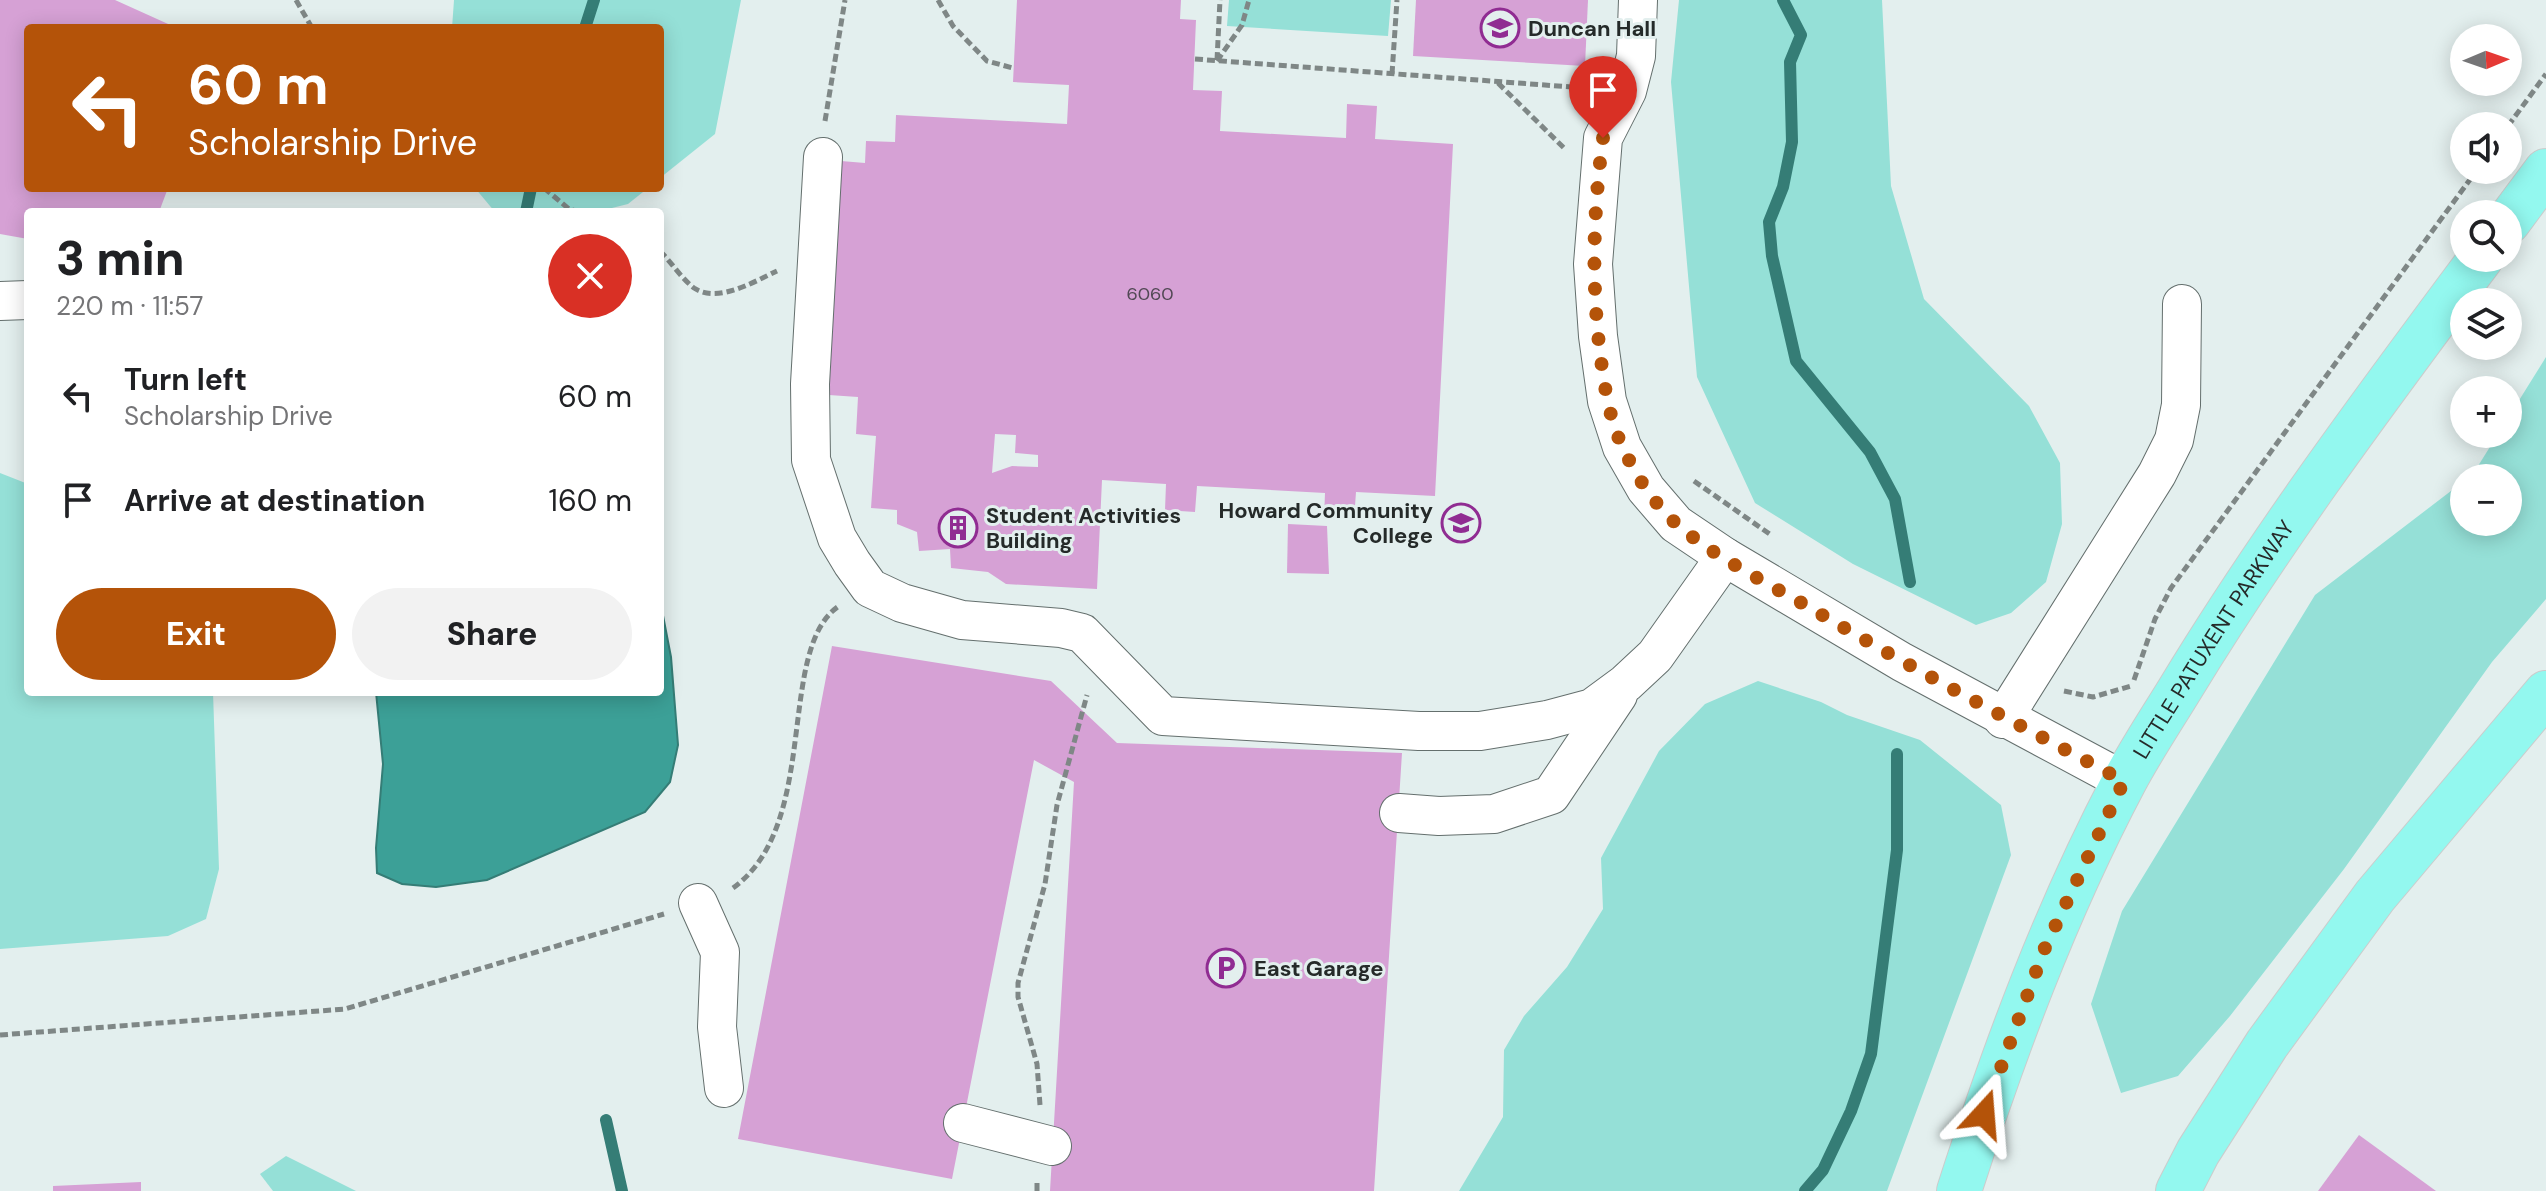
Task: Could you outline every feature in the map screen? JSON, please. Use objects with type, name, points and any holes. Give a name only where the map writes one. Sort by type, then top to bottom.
[{"type":"main road","points":[[2522,203],[2546,171]]},
{"type":"main road","name":"LITTLE PATUXENT PARKWAY","points":[[1959,1191],[1992,1088],[2044,950],[2124,781],[2228,612],[2347,438],[2471,272]]},
{"type":"main road","points":[[2178,1191],[2198,1152],[2267,1044],[2375,896],[2546,693]]},
{"type":"lane","points":[[1638,0],[1636,56],[1627,91],[1603,138],[1593,264],[1607,401],[1622,447],[1646,489],[1676,524],[1693,538],[2003,719],[2124,781]]},
{"type":"lane","points":[[823,157],[810,384],[811,460],[837,538],[870,588],[902,603],[962,620],[1061,628],[1082,633],[1163,716],[1419,731],[1480,731],[1547,720],[1592,708],[1655,656],[1725,557]]},
{"type":"lane","points":[[0,301],[24,300]]},
{"type":"lane","points":[[2003,719],[2157,474],[2174,440],[2181,405],[2182,304]]},
{"type":"lane","points":[[1399,813],[1439,816],[1494,814],[1551,795],[1626,683]]},
{"type":"lane","points":[[698,903],[720,952],[717,1027],[724,1088]]},
{"type":"lane","points":[[963,1123],[1045,1144]]},
{"type":"path","points":[[296,0],[310,24]]},
{"type":"path","points":[[823,157],[825,120],[845,0]]},
{"type":"path","points":[[938,0],[953,26],[987,61],[1013,68]]},
{"type":"path","points":[[1217,61],[1220,0]]},
{"type":"path","points":[[1217,61],[1242,25],[1249,0]]},
{"type":"path","points":[[1392,74],[1397,0]]},
{"type":"path","points":[[1195,59],[1627,91]]},
{"type":"path","points":[[2518,112],[2546,74]]},
{"type":"path","points":[[1497,82],[1598,182]]},
{"type":"path","points":[[2129,694],[2155,619],[2171,588],[2467,184]]},
{"type":"path","points":[[549,192],[568,208]]},
{"type":"path","points":[[664,255],[696,289],[718,293],[744,286],[797,261],[817,258]]},
{"type":"path","points":[[0,1035],[345,1009],[725,893],[742,881],[775,831],[791,776],[805,676],[815,635],[832,611],[870,588]]},
{"type":"path","points":[[1037,1191],[1045,1144],[1040,1079],[1018,997],[1018,983],[1045,884],[1057,805],[1099,651]]},
{"type":"path","points":[[2064,691],[2093,697],[2132,686]]},
{"type":"shaded area","points":[[454,0],[741,0],[715,134],[664,175],[664,24],[452,24]]},
{"type":"shaded area","points":[[1229,0],[1391,0],[1388,36],[1227,26]]},
{"type":"shaded area","points":[[1679,0],[1882,0],[1891,186],[1924,299],[2029,406],[2060,463],[2062,524],[2046,582],[2011,613],[1976,625],[1853,564],[1755,503],[1697,377],[1671,82]]},
{"type":"shaded area","points":[[478,192],[643,192],[628,204],[612,208],[492,208]]},
{"type":"shaded area","points":[[2546,357],[2546,599],[2492,662],[2344,869],[2230,1016],[2178,1076],[2121,1093],[2091,1004],[2122,911],[2315,595],[2450,492],[2450,536],[2522,536],[2522,464],[2479,464],[2489,448],[2522,448],[2522,396]]},
{"type":"shaded area","points":[[0,473],[24,482],[24,696],[213,696],[219,869],[206,919],[168,936],[0,949]]},
{"type":"shaded area","points":[[664,621],[671,657],[678,745],[670,782],[645,812],[487,880],[436,887],[402,884],[377,873],[383,764],[376,696],[664,696]]},
{"type":"shaded area","points":[[1758,681],[1920,740],[2001,805],[2011,855],[1887,1191],[1459,1191],[1503,1117],[1504,1050],[1524,1016],[1567,967],[1603,909],[1601,858],[1659,751],[1705,704]]},
{"type":"shaded area","points":[[286,1156],[356,1191],[273,1191],[260,1174]]},
{"type":"building","points":[[0,0],[115,0],[168,24],[24,24],[24,192],[166,192],[160,208],[24,208],[24,238],[0,234]]},
{"type":"building","points":[[1017,0],[1181,0],[1180,19],[1196,20],[1193,90],[1222,91],[1220,131],[1346,138],[1347,104],[1377,106],[1375,139],[1453,144],[1435,496],[1356,492],[1354,520],[1324,519],[1325,493],[1197,486],[1195,512],[1165,510],[1166,484],[1102,480],[1097,589],[1006,584],[988,572],[951,568],[950,549],[919,551],[917,532],[897,524],[897,510],[871,508],[876,436],[856,434],[858,397],[829,395],[841,161],[865,163],[866,141],[895,142],[896,115],[1067,124],[1069,85],[1013,82]],"holes":[[[995,434],[1016,435],[1015,453],[1038,455],[1038,467],[1012,466],[992,473]]]},
{"type":"building","name":"Duncan Hall","points":[[1416,0],[1588,0],[1585,66],[1413,56]]},
{"type":"building","points":[[1288,524],[1327,526],[1329,574],[1287,573]]},
{"type":"building","name":"East Garage","points":[[832,646],[1051,681],[1117,743],[1402,753],[1374,1191],[1050,1191],[1074,782],[1034,760],[952,1179],[738,1139]]},
{"type":"building","points":[[2359,1135],[2436,1191],[2318,1191]]},
{"type":"building","points":[[141,1182],[141,1191],[53,1191],[53,1186]]},
{"type":"waterway","points":[[586,24],[594,0]]},
{"type":"waterway","points":[[1783,0],[1801,35],[1790,62],[1792,142],[1783,187],[1769,222],[1772,256],[1796,361],[1870,452],[1895,499],[1910,582]]},
{"type":"waterway","points":[[527,208],[530,192]]},
{"type":"waterway","points":[[1805,1191],[1823,1170],[1851,1111],[1871,1054],[1897,850],[1897,754]]},
{"type":"waterway","points":[[606,1120],[622,1191]]},
{"type":"place","name":"Duncan Hall","points":[[1500,28]]},
{"type":"place","name":"Howard Community College","points":[[1461,523]]},
{"type":"place","name":"Student Activities Building","points":[[958,528]]},
{"type":"place","name":"East Garage","points":[[1226,968]]},
{"type":"route","points":[[1603,138],[1593,264],[1598,336],[1607,401],[1622,447],[1646,489],[1676,524],[1693,538],[2003,719],[2124,781],[2044,950],[1984,1114]]}]
